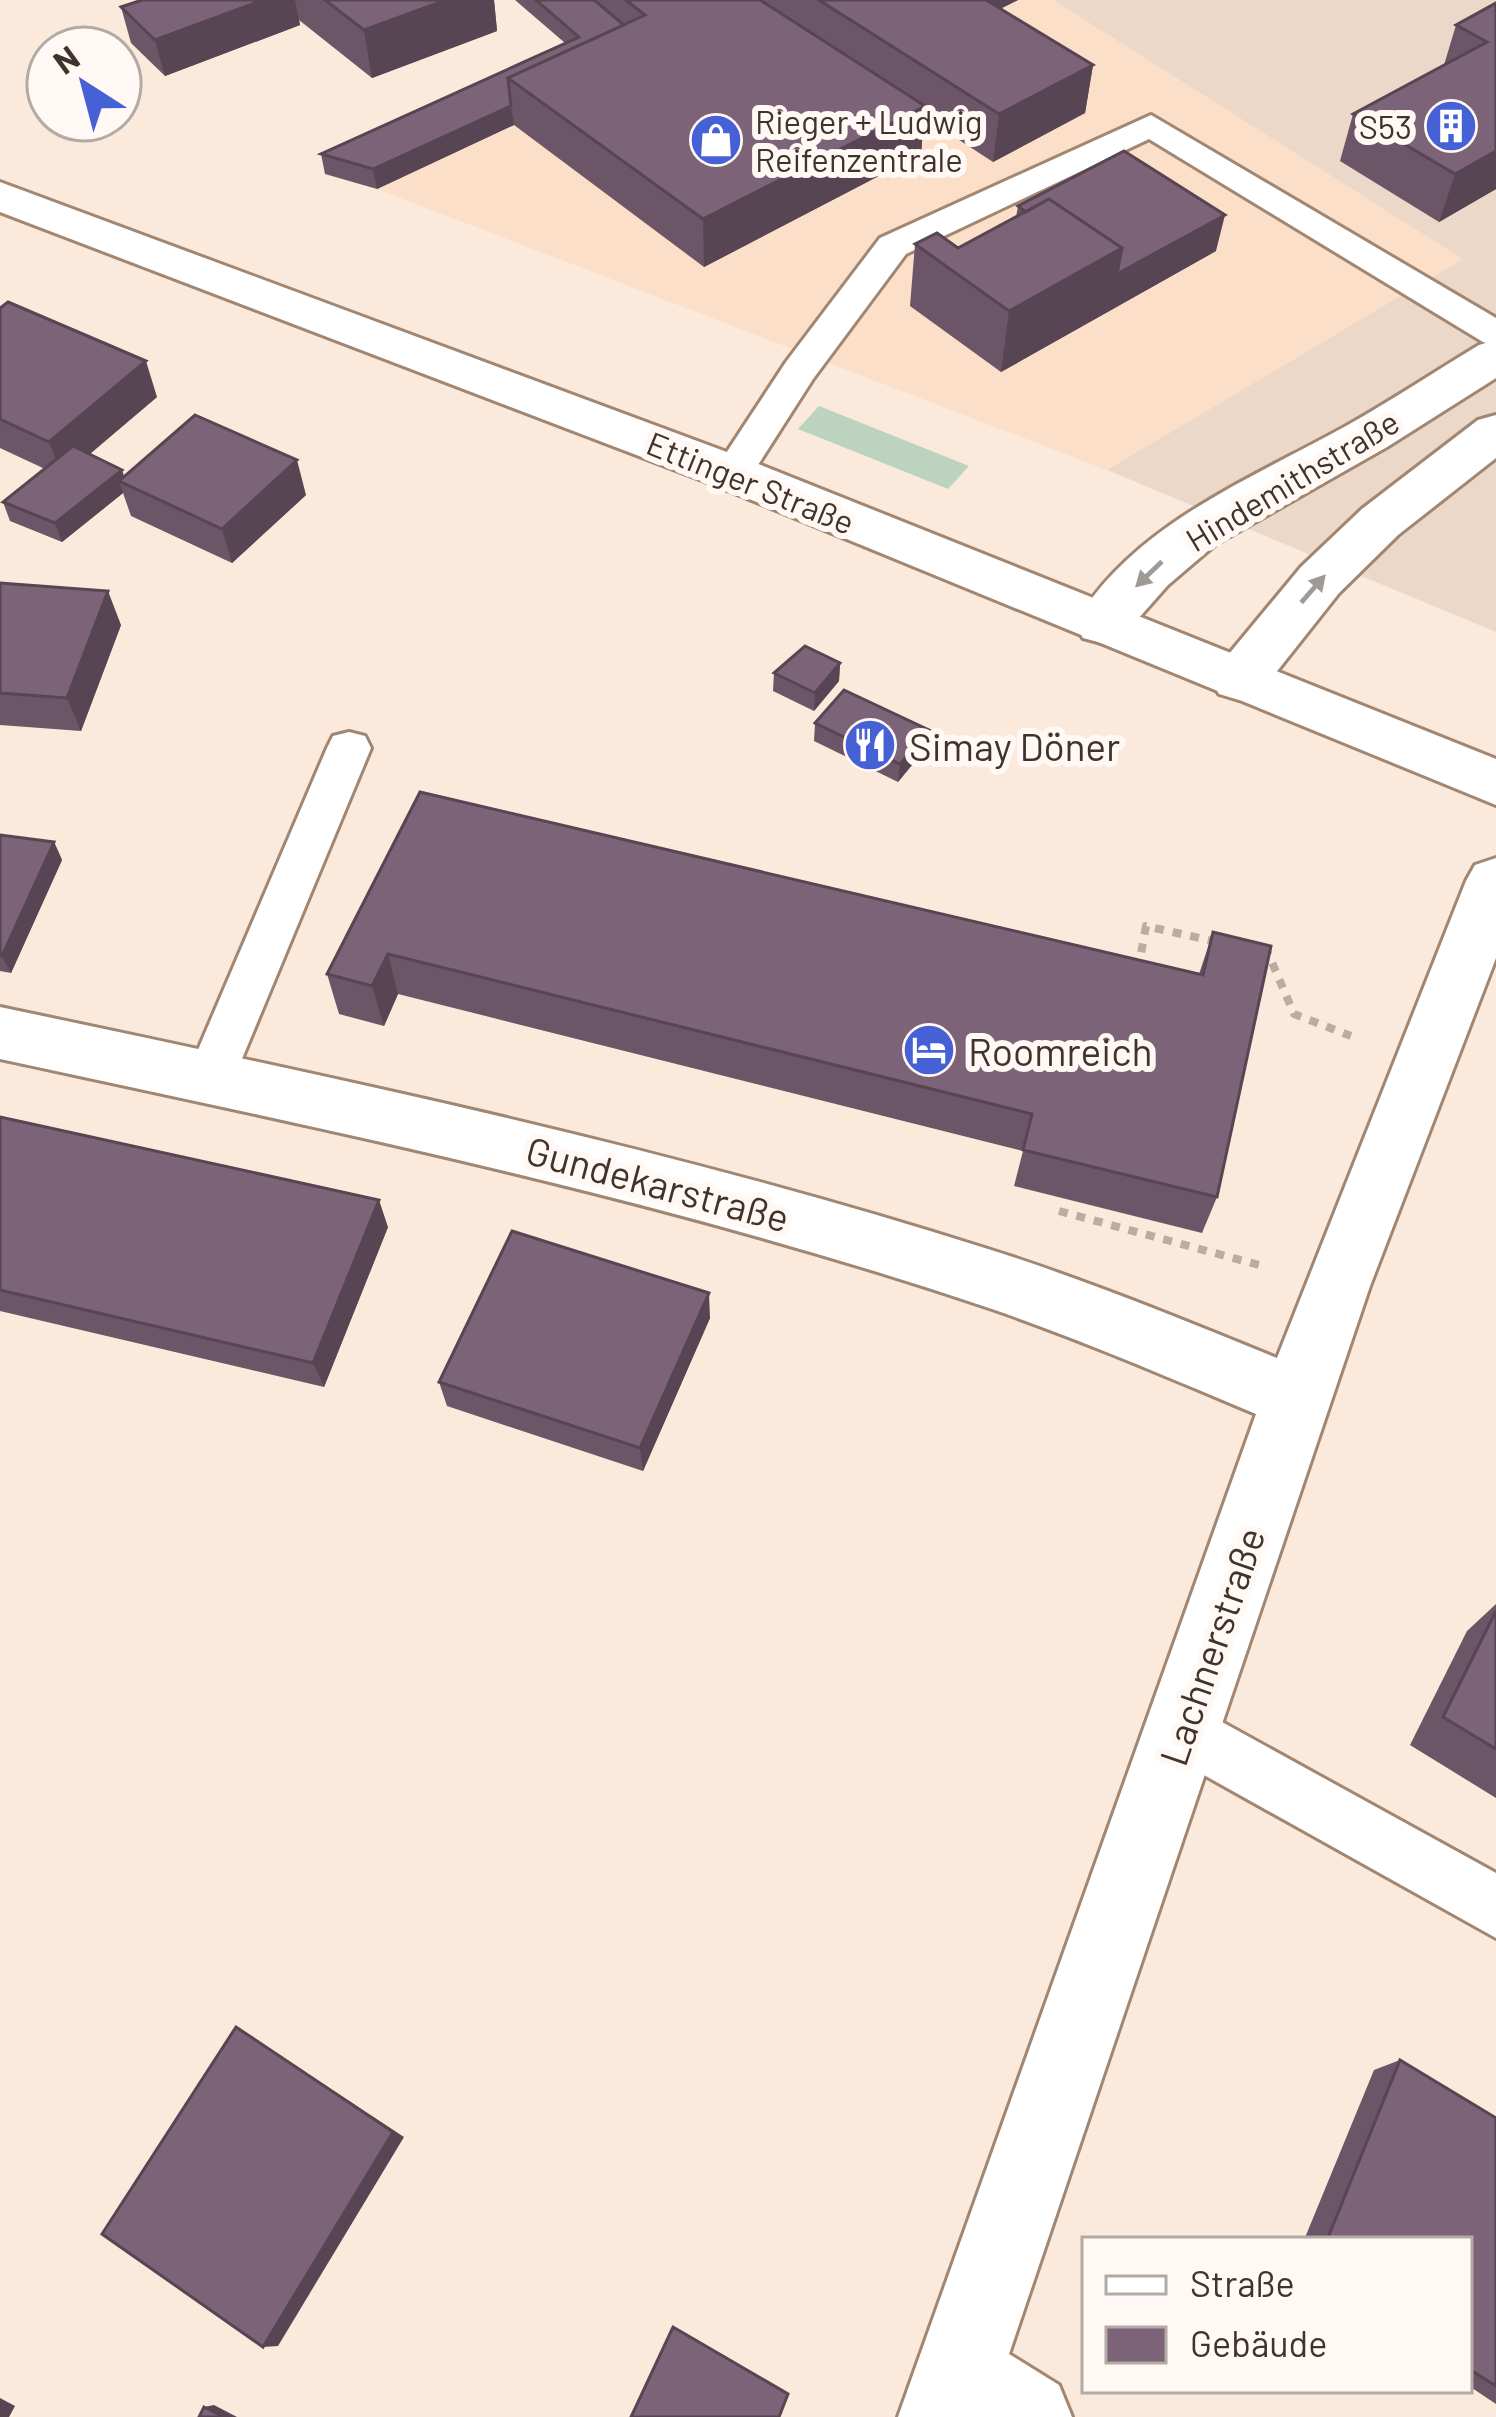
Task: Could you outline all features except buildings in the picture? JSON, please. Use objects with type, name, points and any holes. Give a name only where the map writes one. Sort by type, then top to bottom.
[{"type":"street","name":"Ettinger Straße","points":[[0,196],[733,473],[1496,784]]},
{"type":"street","name":"Hindemithstraße","points":[[1102,624],[1149,572],[1197,532],[1369,435],[1496,356]]},
{"type":"street","name":"Hindemithstraße","points":[[1239,680],[1320,580],[1380,523],[1496,432]]},
{"type":"street","name":"Lachnerstraße","points":[[977,2403],[1182,1730],[1336,1286],[1496,881]]},
{"type":"street","name":"Gundekarstraße","points":[[0,1033],[536,1148],[775,1213],[992,1280],[1296,1398]]},
{"type":"lane","points":[[733,473],[799,371],[893,246],[1151,124],[1496,334]]},
{"type":"lane","points":[[210,1078],[350,748]]},
{"type":"lane","points":[[1182,1730],[1496,1907]]},
{"type":"path","points":[[1136,983],[1146,926],[1227,944]]},
{"type":"path","points":[[1248,949],[1268,953],[1294,1015],[1426,1064]]},
{"type":"path","points":[[1048,1208],[1336,1286]]},
{"type":"shaded area","points":[[572,0],[1053,0],[1464,259],[1107,470],[377,189],[646,64]]},
{"type":"shaded area","points":[[1053,0],[1496,0],[1496,632],[1107,470],[1463,259]]},
{"type":"green space","points":[[819,406],[969,466],[948,489],[798,429]]},
{"type":"place","name":"S53","points":[[1451,126]]},
{"type":"place","name":"Rieger + Ludwig Reifenzentrale","points":[[716,140]]},
{"type":"place","name":"Simay Döner","points":[[870,745]]},
{"type":"place","name":"Roomreich","points":[[929,1050]]}]
